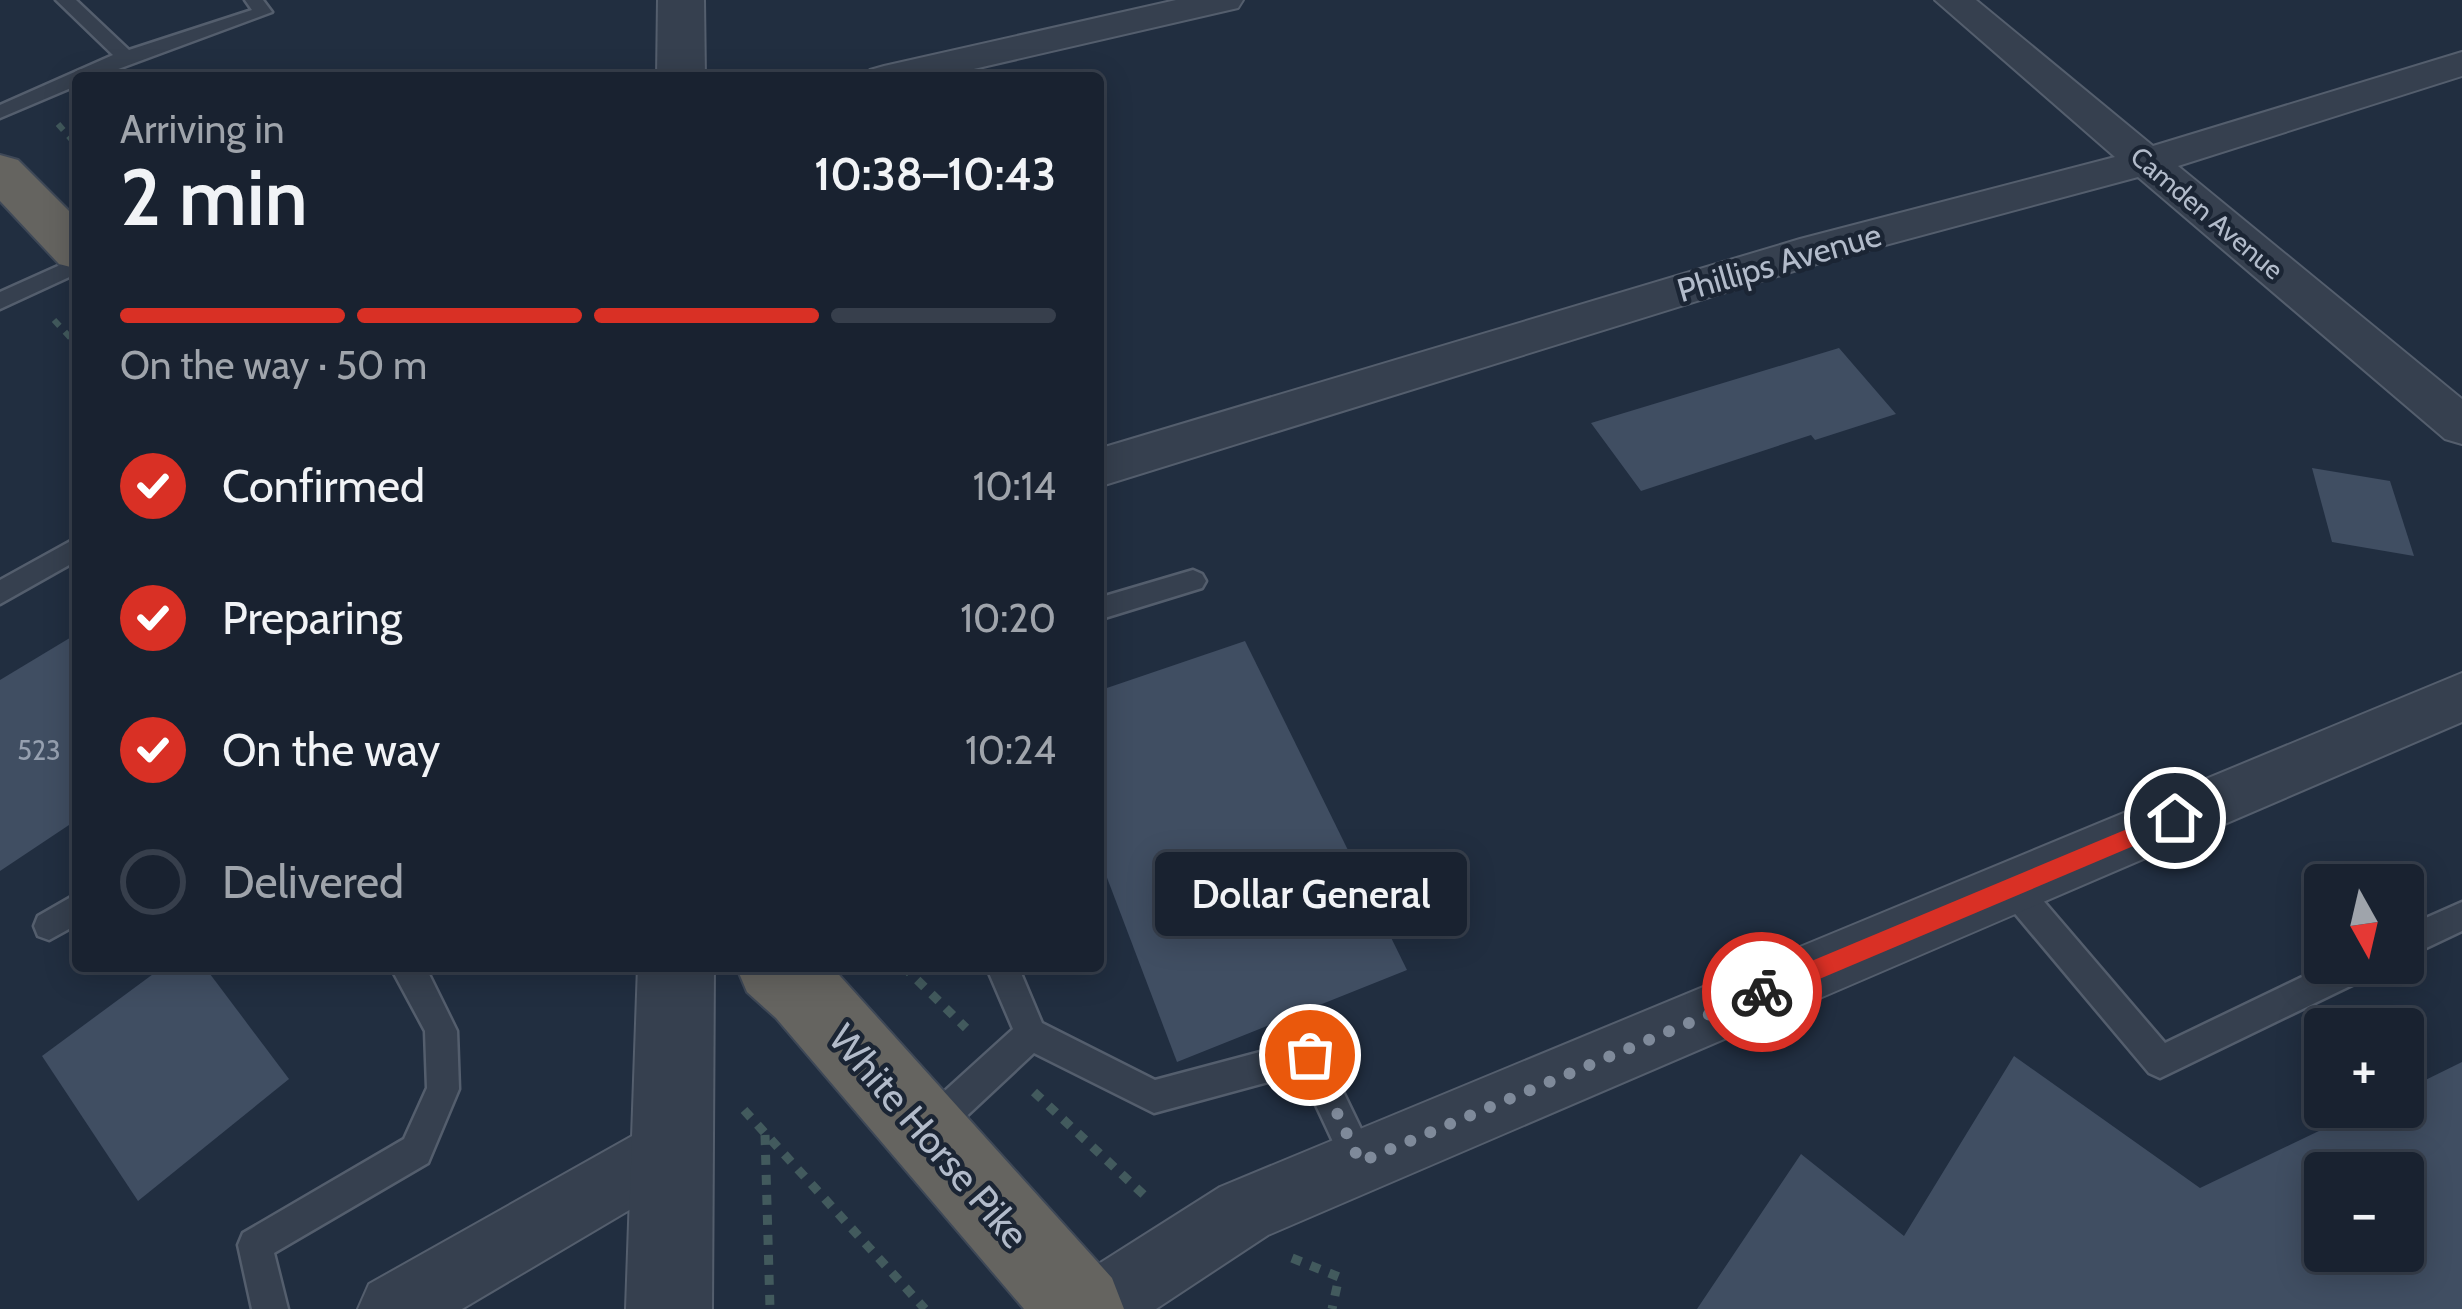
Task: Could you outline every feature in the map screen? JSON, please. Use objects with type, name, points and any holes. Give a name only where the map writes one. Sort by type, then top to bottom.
[{"type":"highway","points":[[0,170],[72,244]]},
{"type":"highway","name":"White Horse Pike","points":[[781,972],[1081,1309]]},
{"type":"street","points":[[680,72],[681,0]]},
{"type":"street","points":[[910,72],[1225,0]]},
{"type":"street","name":"Camden Avenue","points":[[1953,0],[2462,426]]},
{"type":"street","name":"Phillips Avenue","points":[[1104,466],[1815,249],[2146,162],[2462,64]]},
{"type":"street","points":[[1092,1309],[1244,1211],[2462,697]]},
{"type":"street","points":[[670,1309],[675,998]]},
{"type":"street","points":[[394,1309],[673,1147]]},
{"type":"lane","points":[[65,0],[126,57]]},
{"type":"lane","points":[[92,72],[263,12],[254,0]]},
{"type":"lane","points":[[0,112],[72,81]]},
{"type":"lane","points":[[0,302],[72,267]]},
{"type":"lane","points":[[0,593],[72,551]]},
{"type":"lane","points":[[1104,607],[1192,581]]},
{"type":"lane","points":[[2012,887],[2159,1062],[2321,984]]},
{"type":"lane","points":[[49,926],[72,911]]},
{"type":"lane","points":[[2424,934],[2462,916]]},
{"type":"lane","points":[[270,1309],[255,1245],[416,1151],[443,1089],[441,1031],[410,972]]},
{"type":"lane","points":[[1005,972],[1031,1034],[1154,1096],[1310,1055],[1360,1162]]},
{"type":"lane","points":[[925,1132],[1031,1034]]},
{"type":"path","points":[[909,972],[1143,1195],[1339,1277],[1332,1309]]},
{"type":"path","points":[[675,998],[765,1133],[925,1309]]},
{"type":"path","points":[[765,1133],[770,1309]]},
{"type":"building","points":[[1839,348],[1896,414],[1815,440],[1811,435],[1641,491],[1591,423]]},
{"type":"building","points":[[2312,468],[2390,481],[2414,556],[2332,542]]},
{"type":"building","points":[[72,637],[72,823],[0,871],[0,680]]},
{"type":"building","points":[[1245,641],[1407,970],[1177,1062],[1104,870],[1104,689]]},
{"type":"building","points":[[156,972],[209,972],[289,1079],[138,1201],[42,1056]]},
{"type":"building","points":[[2014,1056],[2200,1188],[2325,1128],[2424,1128],[2424,1081],[2462,1062],[2462,1309],[1697,1309],[1801,1154],[1904,1236]]},
{"type":"way so far","points":[[1310,1055],[1360,1162],[1762,992]]},
{"type":"place","name":"Dollar General","points":[[1310,1055]]},
{"type":"route","points":[[1762,992],[2175,818]]}]
